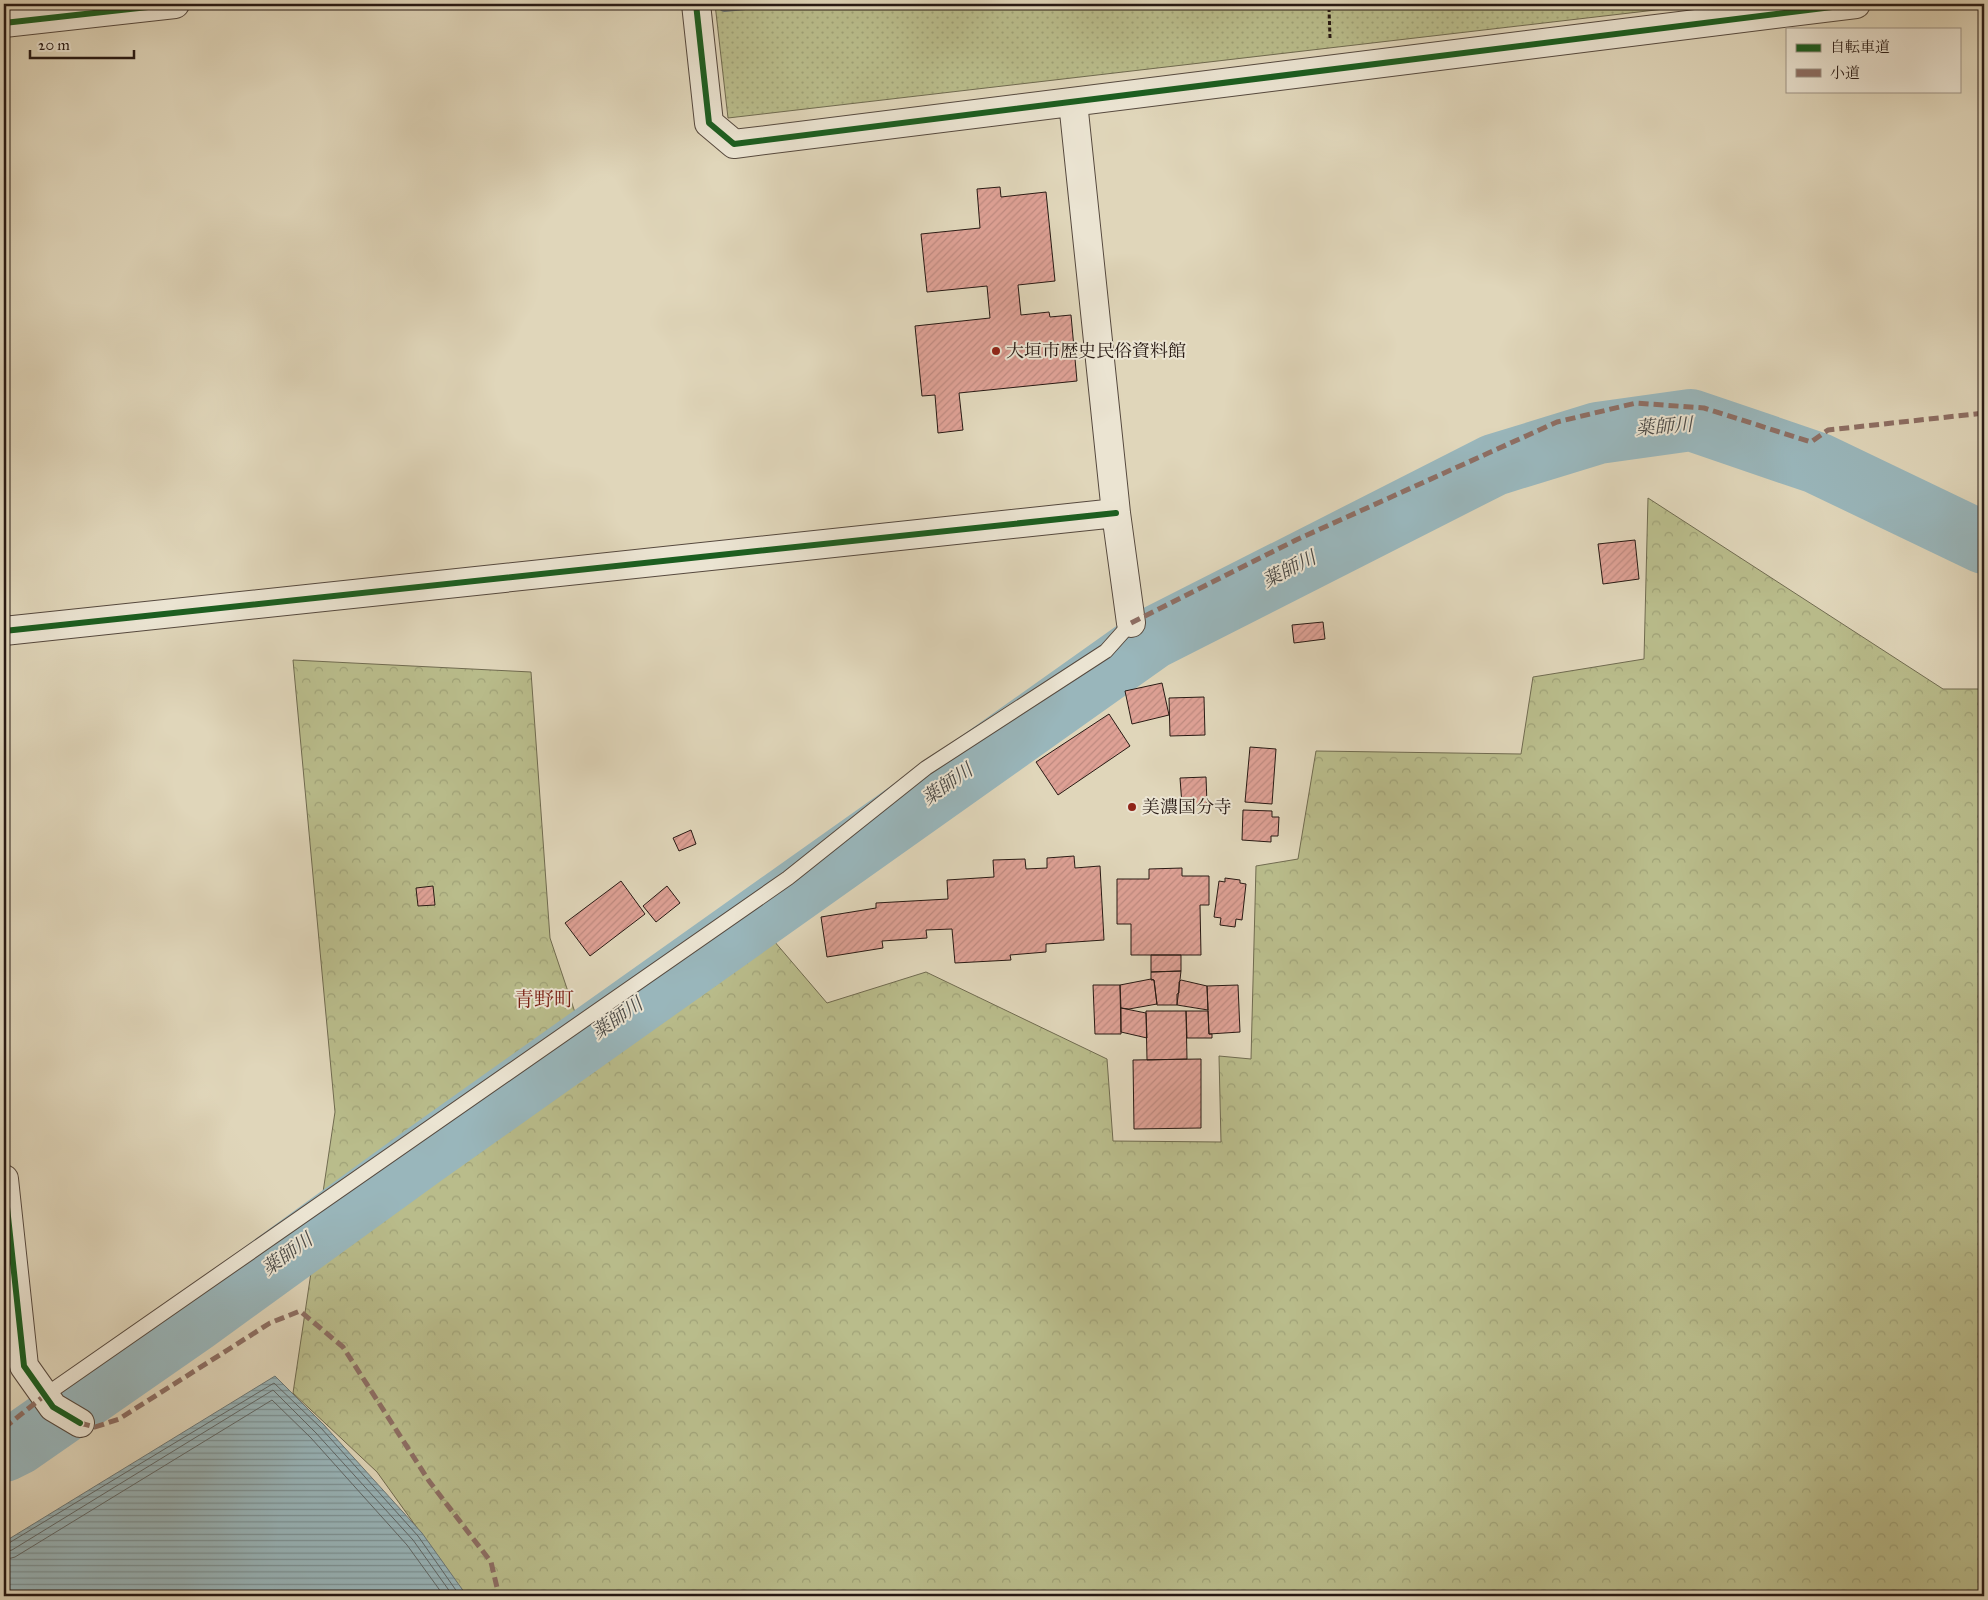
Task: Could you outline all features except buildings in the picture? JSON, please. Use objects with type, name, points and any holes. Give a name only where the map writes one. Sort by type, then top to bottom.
[{"type":"street","points":[[4,23],[175,4]]},
{"type":"street","points":[[696,4],[709,123],[734,144],[1856,4]]},
{"type":"street","points":[[1073,102],[1116,512],[1131,623]]},
{"type":"street","points":[[4,631],[1116,512]]},
{"type":"street","points":[[4,1179],[24,1366],[49,1402],[80,1423]]},
{"type":"lane","points":[[49,1402],[788,878],[926,768],[1106,651],[1131,623]]},
{"type":"green space","points":[[715,4],[1707,4],[728,118]]},
{"type":"green space","points":[[1648,498],[1943,689],[1984,689],[1984,1596],[466,1596],[377,1472],[293,1393],[335,1112],[293,660],[531,672],[550,938],[589,1054],[768,934],[827,1003],[926,972],[1107,1059],[1113,1141],[1221,1142],[1219,1056],[1251,1059],[1256,866],[1298,859],[1316,751],[1521,754],[1533,677],[1644,659]]},
{"type":"water","points":[[275,1376],[324,1425],[422,1533],[467,1596],[4,1596],[4,1542]]},
{"type":"waterway","points":[[724,4],[724,7],[756,4]]},
{"type":"waterway","name":"薬師川","points":[[4,1451],[18,1444],[195,1321],[424,1155],[1153,638],[1494,465],[1598,433],[1691,420],[1817,463],[1984,543]]},
{"type":"marked path","points":[[1131,623],[1296,540],[1557,422],[1636,403],[1704,408],[1811,442],[1828,430],[1984,413]]},
{"type":"marked path","points":[[80,1423],[95,1427],[119,1419],[270,1323],[300,1311],[343,1347],[429,1481],[491,1562],[499,1596]]},
{"type":"marked path","points":[[4,1428],[44,1396]]},
{"type":"cycle path","points":[[4,23],[175,4]]},
{"type":"cycle path","points":[[696,4],[709,123],[734,144],[1856,4]]},
{"type":"cycle path","points":[[4,631],[1116,513]]},
{"type":"cycle path","points":[[4,1179],[24,1366],[53,1407],[80,1423]]},
{"type":"place","name":"大垣市歴史民俗資料館","points":[[996,351]]},
{"type":"place","name":"美濃国分寺","points":[[1132,807]]},
{"type":"district","name":"青野町","points":[[544,999]]}]
